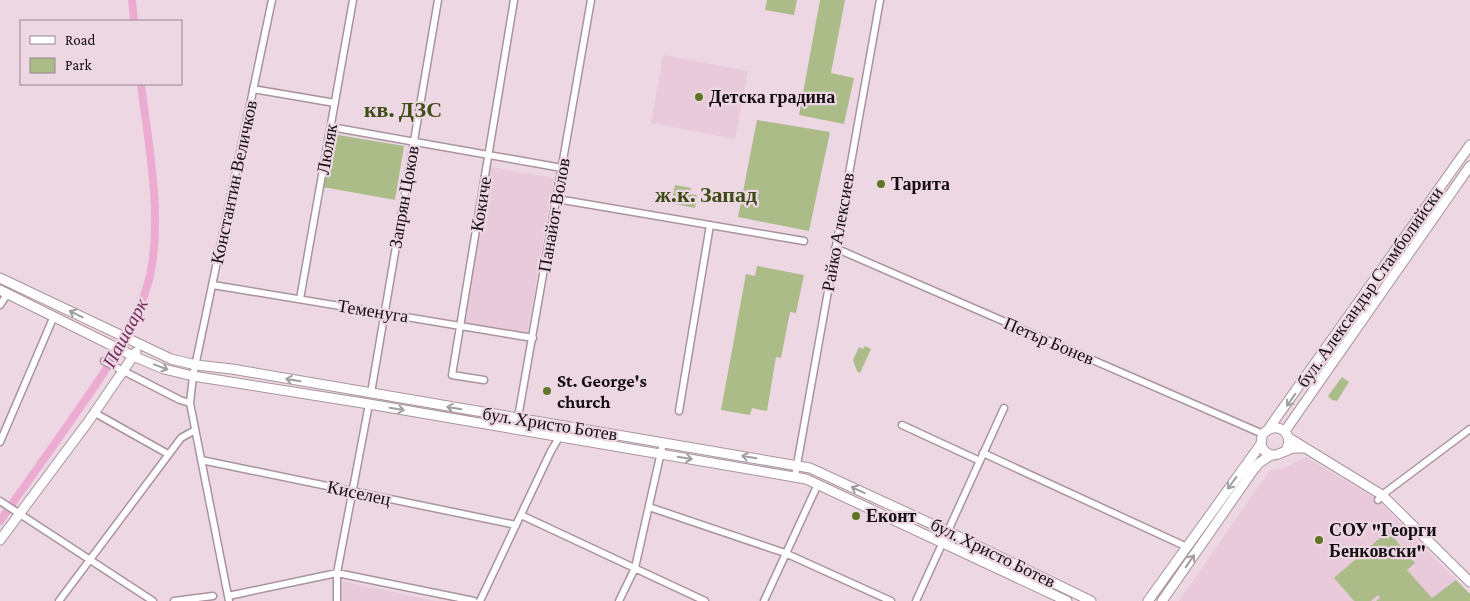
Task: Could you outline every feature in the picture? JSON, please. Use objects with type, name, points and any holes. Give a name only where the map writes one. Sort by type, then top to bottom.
[{"type":"main road","name":"бул. Александър Стамболийски","points":[[1266,431],[1470,145]]},
{"type":"main road","name":"бул. Александър Стамболийски","points":[[1287,435],[1470,166]]},
{"type":"main road","name":"бул. Христо Ботев","points":[[0,278],[137,344],[171,359],[196,365],[232,369],[797,465],[823,473],[1091,601]]},
{"type":"main road","name":"бул. Христо Ботев","points":[[4,291],[131,355],[164,369],[193,376],[795,476],[818,484],[1067,601]]},
{"type":"main road","points":[[0,540],[95,413],[137,344]]},
{"type":"main road","points":[[1148,601],[1262,444],[1266,431],[1278,427],[1304,448],[1380,497],[1470,582]]},
{"type":"main road","points":[[1286,450],[1288,447],[1287,435]]},
{"type":"main road","points":[[1262,444],[1265,451],[1271,455],[1279,455],[1286,450],[1304,448]]},
{"type":"main road","points":[[1162,601],[1254,469],[1271,455]]},
{"type":"street","name":"Константин Величков","points":[[193,376],[272,0]]},
{"type":"street","name":"Люляк","points":[[300,299],[354,0]]},
{"type":"street","name":"Запрян Цоков","points":[[371,394],[438,0]]},
{"type":"street","name":"Кокиче","points":[[484,380],[452,375],[514,0]]},
{"type":"street","name":"Панайот Волов","points":[[516,429],[591,0]]},
{"type":"street","name":"Райко Алексиев","points":[[795,476],[880,0]]},
{"type":"street","points":[[253,89],[335,103]]},
{"type":"street","points":[[331,127],[562,168]]},
{"type":"street","points":[[557,199],[804,241]]},
{"type":"street","points":[[679,411],[710,225]]},
{"type":"street","name":"Петър Бонев","points":[[835,248],[1266,431]]},
{"type":"street","name":"Теменуга","points":[[212,285],[533,338]]},
{"type":"street","points":[[0,304],[4,291]]},
{"type":"street","points":[[0,442],[54,316]]},
{"type":"street","points":[[105,362],[180,400],[190,403]]},
{"type":"street","points":[[193,376],[190,403],[228,599],[337,573],[474,601]]},
{"type":"street","points":[[337,601],[337,573],[354,492],[369,404]]},
{"type":"street","points":[[916,601],[1004,408]]},
{"type":"street","points":[[95,413],[168,454]]},
{"type":"street","points":[[902,425],[980,461]]},
{"type":"street","points":[[1380,497],[1470,429]]},
{"type":"street","points":[[59,601],[168,454],[181,438],[195,430]]},
{"type":"street","points":[[480,601],[551,451],[560,436]]},
{"type":"street","points":[[619,601],[635,568],[663,443]]},
{"type":"street","points":[[983,453],[1187,547]]},
{"type":"street","name":"Киселец","points":[[202,460],[516,525]]},
{"type":"street","points":[[764,601],[818,484]]},
{"type":"street","points":[[0,501],[152,601]]},
{"type":"street","points":[[649,507],[785,554],[891,601]]},
{"type":"street","points":[[521,515],[705,601]]},
{"type":"street","points":[[174,601],[213,596]]},
{"type":"shaded area","name":"Детска градина","points":[[663,55],[748,71],[735,139],[651,123]]},
{"type":"shaded area","points":[[491,167],[554,178],[527,335],[464,324]]},
{"type":"shaded area","name":"СОУ \"Георги Бенковски\"","points":[[1306,457],[1378,500],[1470,594],[1470,601],[1179,601],[1270,470],[1285,468]]},
{"type":"shaded area","points":[[342,581],[435,601],[342,601]]},
{"type":"green space","points":[[767,0],[797,0],[794,15],[765,10]]},
{"type":"green space","points":[[820,0],[845,0],[831,73],[854,78],[844,124],[799,115]]},
{"type":"green space","points":[[757,120],[830,132],[809,231],[738,217]]},
{"type":"green space","points":[[332,134],[404,146],[395,200],[323,187]]},
{"type":"green space","points":[[675,185],[691,188],[690,194],[697,195],[695,208],[672,202]]},
{"type":"green space","points":[[757,266],[804,275],[796,313],[790,312],[781,358],[776,357],[767,411],[752,408],[750,415],[721,410],[746,274],[755,276]]},
{"type":"green space","points":[[865,346],[871,349],[860,373],[857,371],[853,360],[859,347],[863,349]]},
{"type":"green space","points":[[1342,377],[1349,382],[1337,401],[1332,400],[1328,396]]},
{"type":"green space","points":[[1388,531],[1415,563],[1407,570],[1432,598],[1456,580],[1470,594],[1470,601],[1376,601],[1380,598],[1378,595],[1371,601],[1354,601],[1334,578]]},
{"type":"waterway","name":"Пашаарк","points":[[132,0],[134,20]]},
{"type":"waterway","name":"Пашаарк","points":[[0,521],[108,367],[131,327],[147,286],[152,265],[155,220],[152,174],[141,85]]},
{"type":"place","name":"Детска градина","points":[[699,97]]},
{"type":"place","name":"Тарита","points":[[881,184]]},
{"type":"place","name":"St. George's church","points":[[547,391]]},
{"type":"place","name":"Еконт","points":[[856,516]]},
{"type":"place","name":"СОУ \"Георги Бенковски\"","points":[[1319,540]]},
{"type":"district","name":"кв. ДЗС","points":[[403,109]]},
{"type":"district","name":"ж.к. Запад","points":[[706,194]]}]
